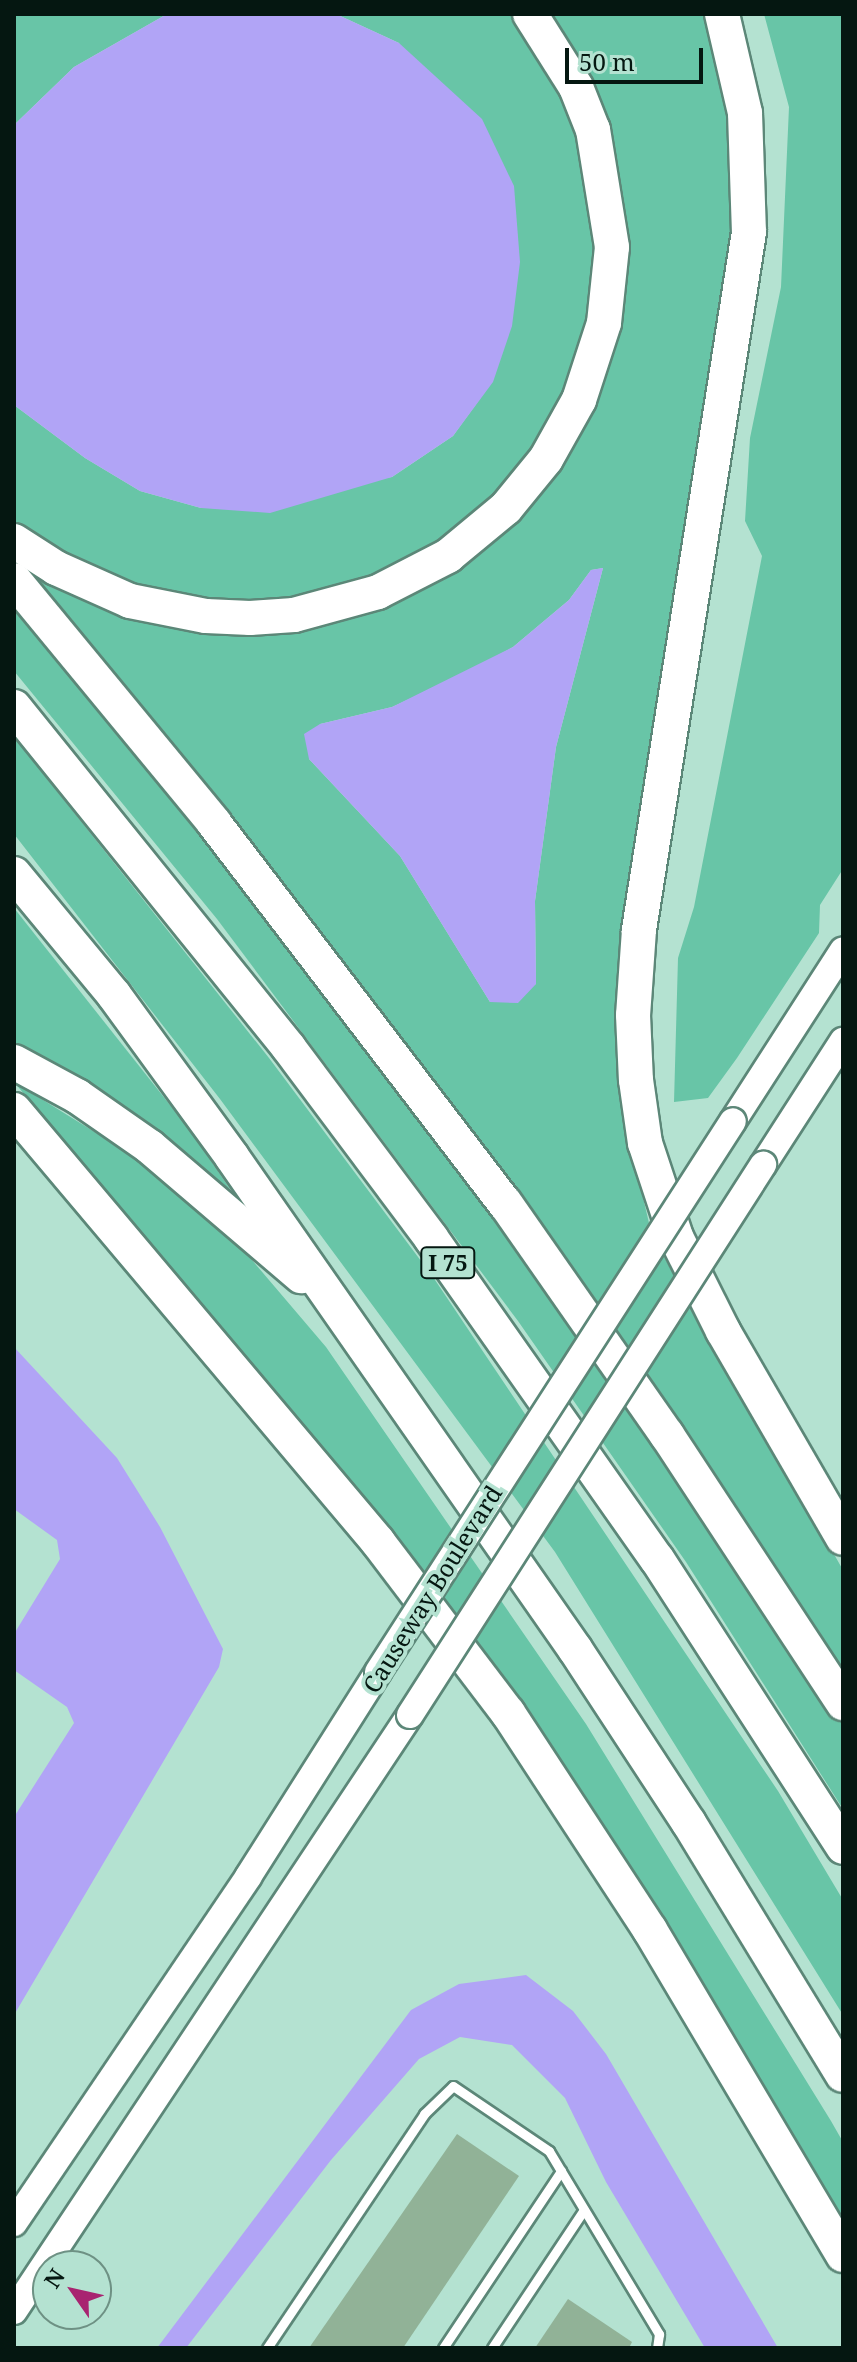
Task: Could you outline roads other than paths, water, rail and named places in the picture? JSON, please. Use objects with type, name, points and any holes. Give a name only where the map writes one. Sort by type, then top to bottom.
[{"type":"highway","points":[[14,541],[56,568],[130,601],[206,616],[250,618],[294,615],[378,592],[448,556],[506,508],[546,459],[579,400],[604,323],[612,247],[593,130],[576,87],[530,14]]},
{"type":"highway","points":[[722,14],[745,113],[749,232],[639,930],[633,1015],[636,1080],[645,1143],[676,1237],[717,1320],[843,1538]]},
{"type":"highway","points":[[14,580],[214,823],[505,1203],[675,1448],[843,1703]]},
{"type":"highway","name":"I 75","points":[[14,707],[279,1036],[431,1238],[657,1559],[843,1847]]},
{"type":"highway","points":[[14,874],[114,995],[338,1307],[665,1786],[843,2075]]},
{"type":"highway","points":[[14,1062],[77,1096],[150,1147],[338,1307]]},
{"type":"highway","points":[[14,1110],[378,1542],[500,1702],[650,1930],[843,2255]]},
{"type":"main road","name":"Causeway Boulevard","points":[[14,2223],[248,1877],[843,950]]},
{"type":"main road","name":"Causeway Boulevard","points":[[14,2311],[410,1715],[843,1041]]},
{"type":"lane","points":[[267,2348],[424,2114],[453,2086],[549,2151],[659,2334],[657,2348]]},
{"type":"lane","points":[[443,2348],[561,2171]]},
{"type":"lane","points":[[492,2348],[583,2211]]}]
